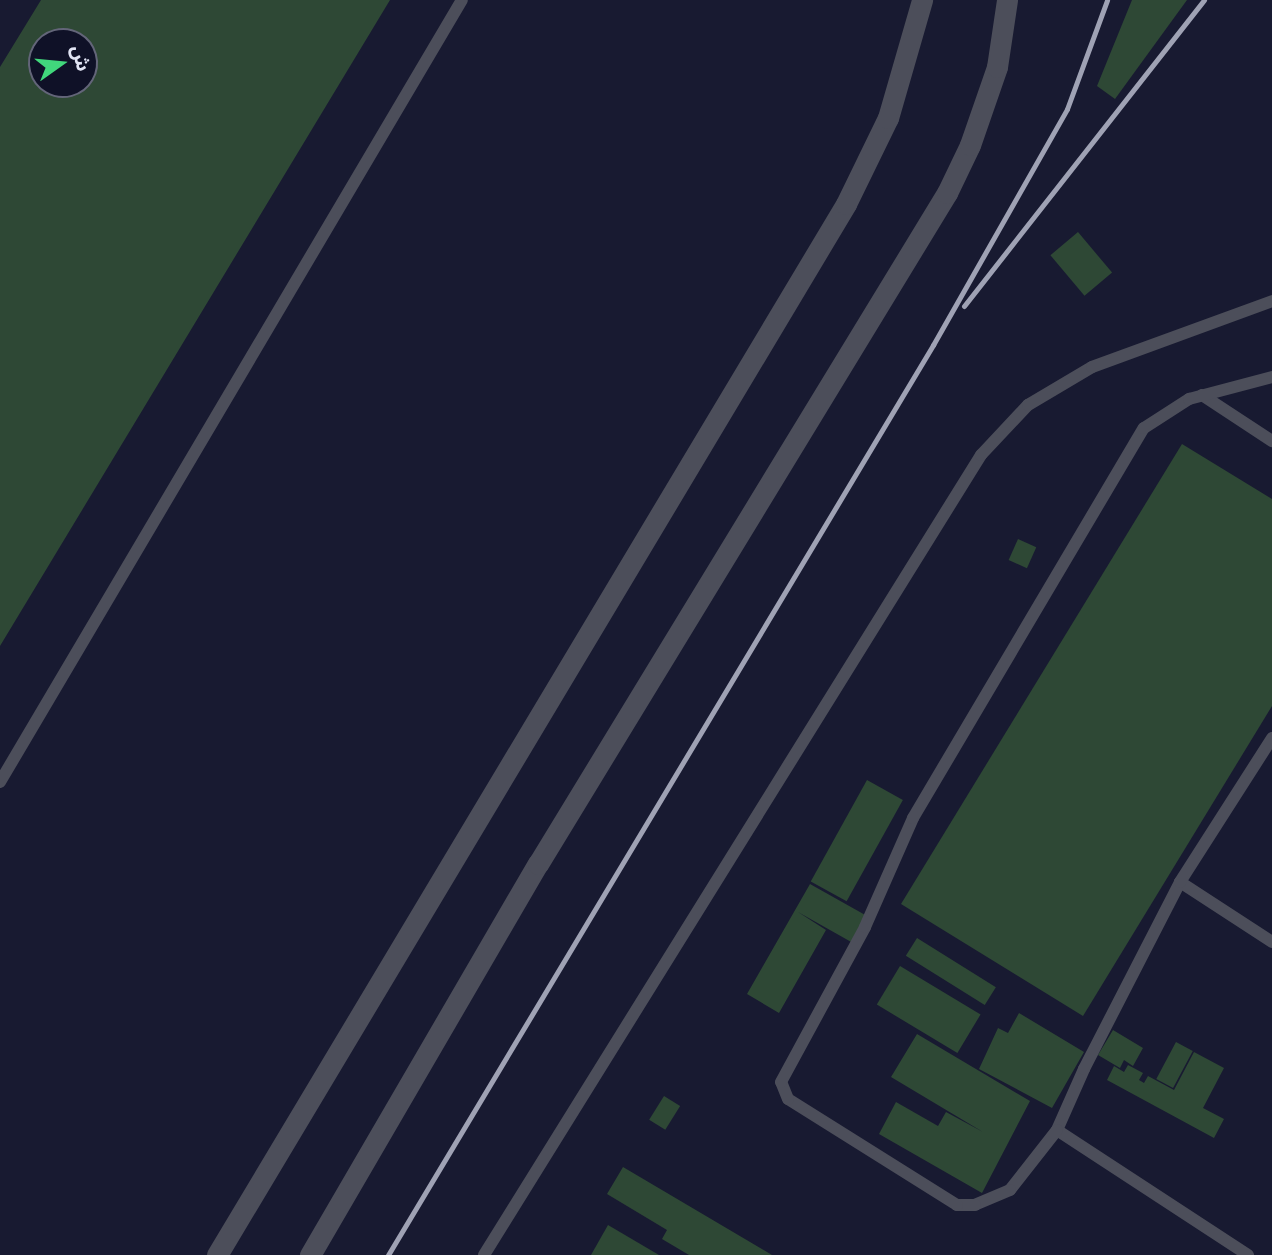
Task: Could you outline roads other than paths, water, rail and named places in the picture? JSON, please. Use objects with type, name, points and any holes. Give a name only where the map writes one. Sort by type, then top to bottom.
[{"type":"street","points":[[217,1255],[846,204],[888,118],[912,49],[922,0]]},
{"type":"street","points":[[310,1255],[545,852],[947,193],[970,145],[997,67],[1007,0]]},
{"type":"lane","points":[[0,782],[462,0]]},
{"type":"lane","points":[[484,1255],[981,455],[1028,405],[1092,367],[1272,301]]},
{"type":"lane","points":[[1272,377],[1202,396],[1144,428],[913,818],[865,927],[781,1082],[788,1099],[957,1205],[975,1205],[1010,1190],[1058,1130],[1084,1069],[1180,882],[1272,738]]},
{"type":"lane","points":[[1202,396],[1272,441]]},
{"type":"lane","points":[[1180,882],[1272,942]]},
{"type":"lane","points":[[1058,1130],[1248,1255]]},
{"type":"railway","points":[[388,1255],[933,345],[1067,109],[1107,0]]},
{"type":"railway","points":[[964,306],[1204,0]]}]
